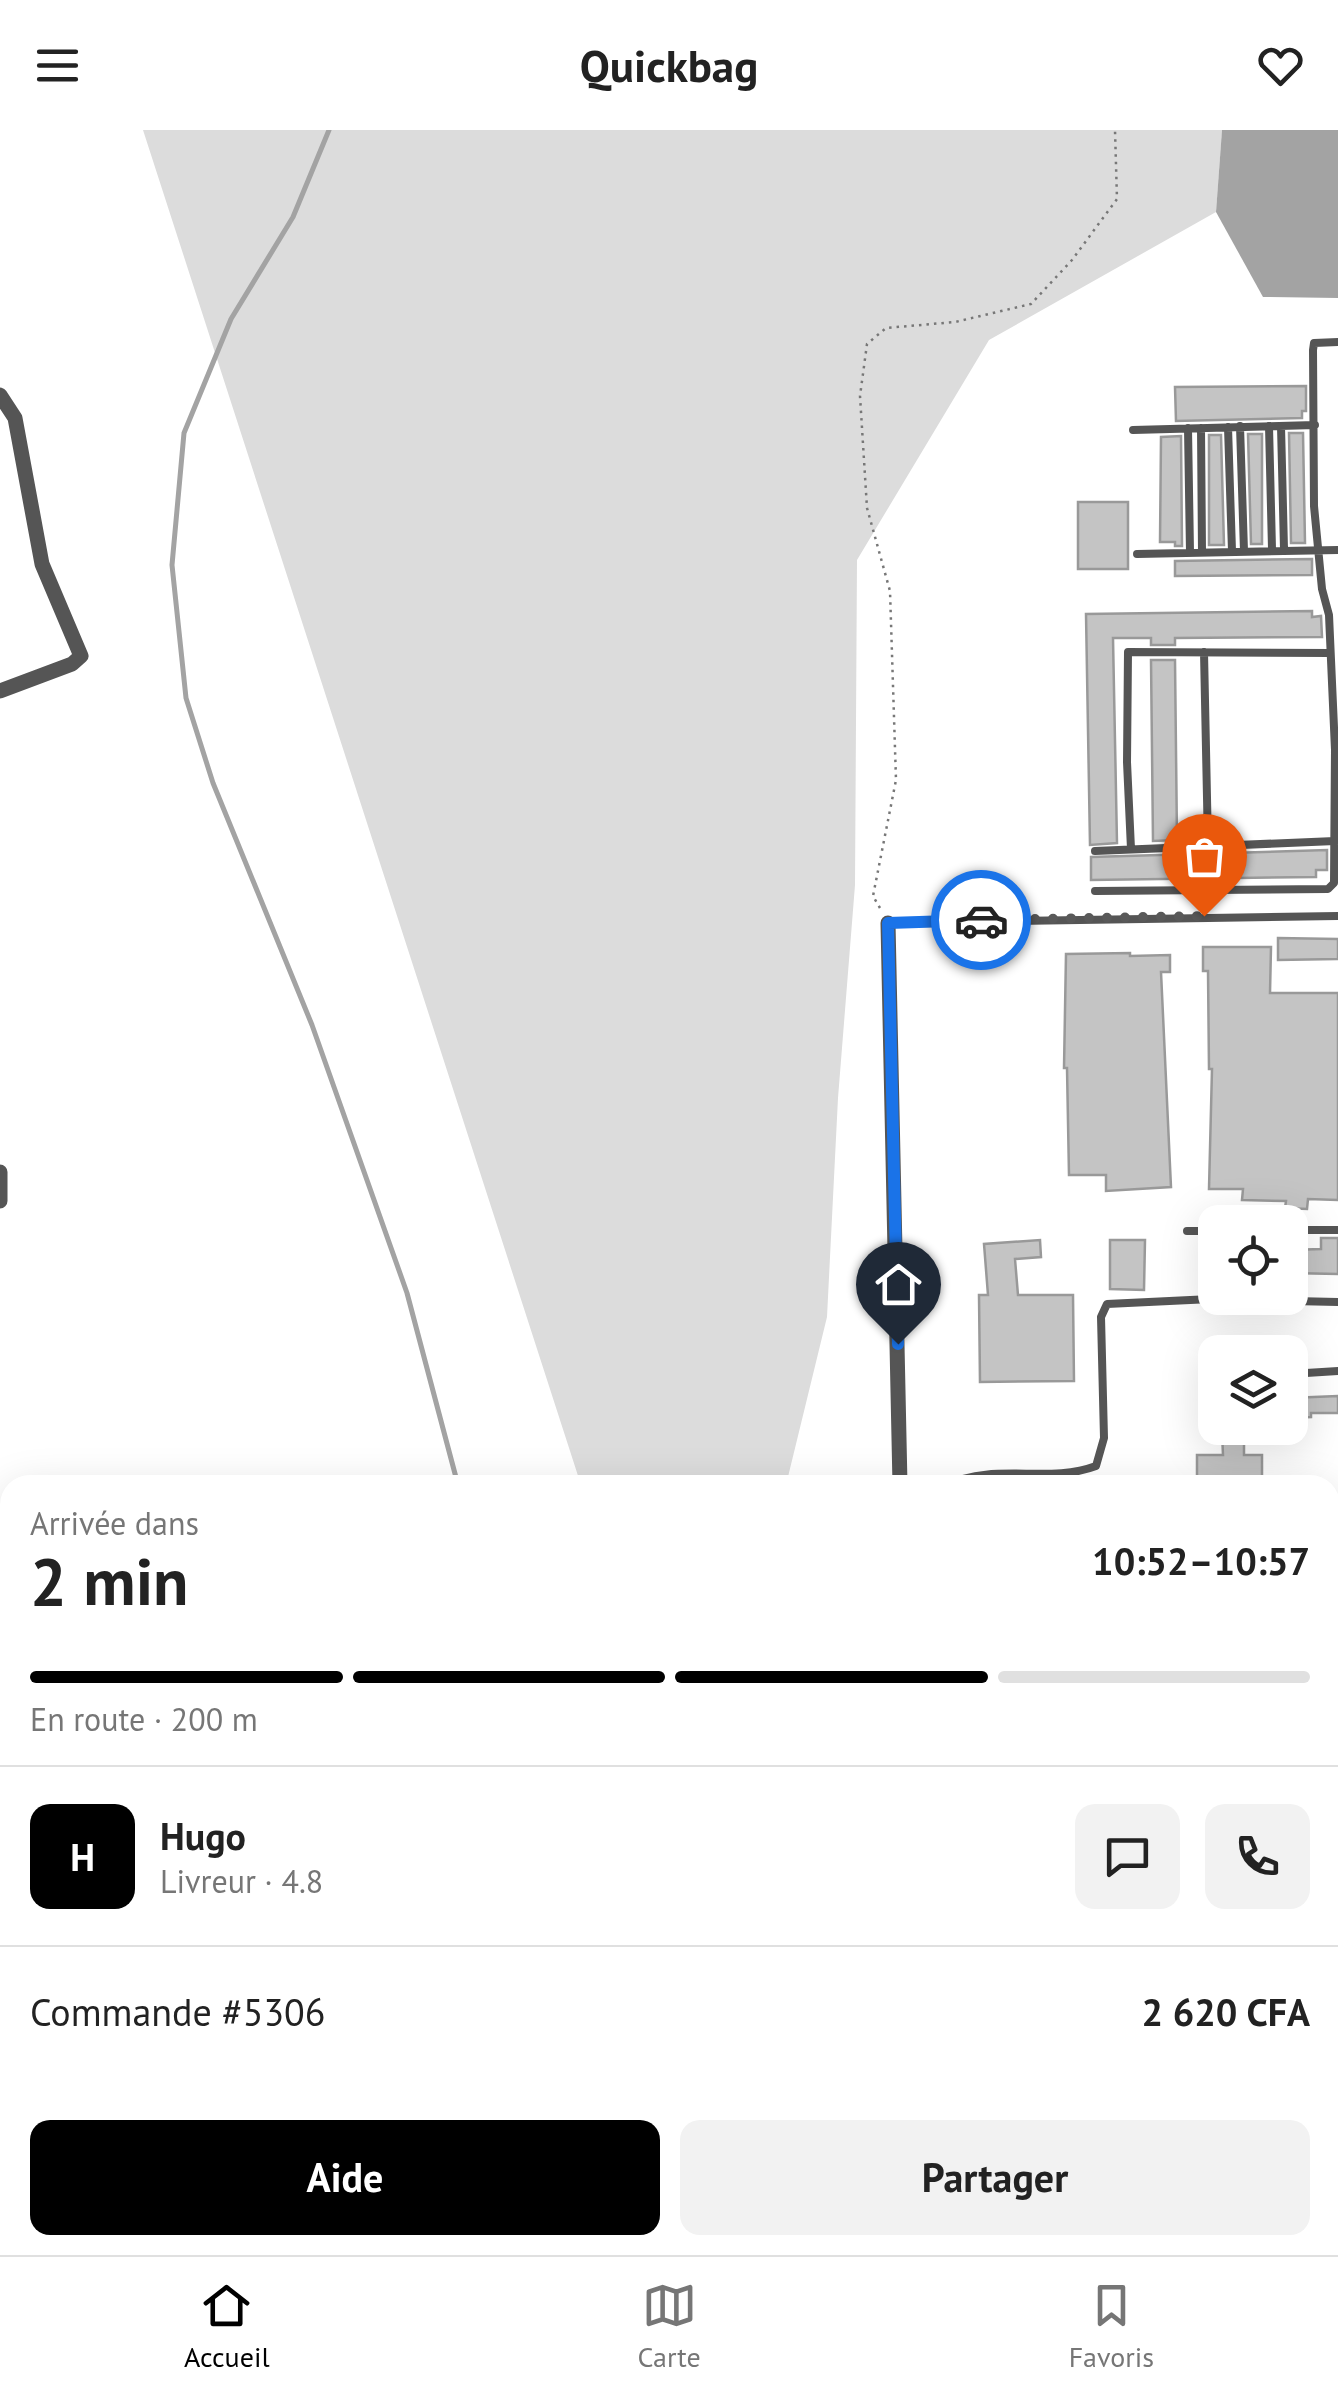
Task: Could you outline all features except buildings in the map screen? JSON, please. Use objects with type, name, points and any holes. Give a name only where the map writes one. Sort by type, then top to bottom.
[{"type":"street","points":[[0,395],[14,418],[42,564],[80,656],[72,664],[0,692]]},
{"type":"street","points":[[888,923],[900,1475]]},
{"type":"street","points":[[0,1172],[0,1201]]},
{"type":"lane","points":[[1095,890],[1328,889],[1334,883],[1336,750],[1329,615],[1322,589],[1314,506],[1314,343],[1338,342]]},
{"type":"lane","points":[[1133,430],[1315,425]]},
{"type":"lane","points":[[1240,426],[1244,550]]},
{"type":"lane","points":[[1269,426],[1272,550]]},
{"type":"lane","points":[[1280,426],[1284,549]]},
{"type":"lane","points":[[1228,427],[1232,551]]},
{"type":"lane","points":[[1188,428],[1190,552]]},
{"type":"lane","points":[[1201,428],[1202,552]]},
{"type":"lane","points":[[1136,554],[1338,550]]},
{"type":"lane","points":[[1130,850],[1128,652],[1330,652]]},
{"type":"lane","points":[[1204,652],[1208,846]]},
{"type":"lane","points":[[1094,851],[1334,841]]},
{"type":"lane","points":[[888,923],[1338,916]]},
{"type":"lane","points":[[1308,1230],[1338,1230]]},
{"type":"lane","points":[[1187,1231],[1198,1231]]},
{"type":"lane","points":[[982,1475],[1076,1474],[1096,1466],[1104,1438],[1101,1317],[1107,1304],[1211,1299],[1338,1302]]},
{"type":"lane","points":[[1308,1373],[1338,1371]]},
{"type":"path","points":[[888,923],[873,896],[896,780],[890,592],[867,508],[860,396],[867,344],[886,328],[954,322],[1031,304],[1072,260],[1117,199],[1115,130]]},
{"type":"shaded area","points":[[143,130],[1222,130],[1216,212],[989,340],[857,560],[855,885],[838,1098],[827,1317],[788,1475],[578,1475]]},
{"type":"shaded area","points":[[1222,130],[1338,130],[1338,298],[1263,297],[1216,212]]},
{"type":"waterway","points":[[329,130],[293,217],[231,319],[184,433],[172,565],[186,698],[213,783],[312,1025],[407,1293],[455,1475]]},
{"type":"way so far","points":[[981,920],[1204,916]]},
{"type":"route","points":[[898,1344],[888,923],[981,920]]}]
